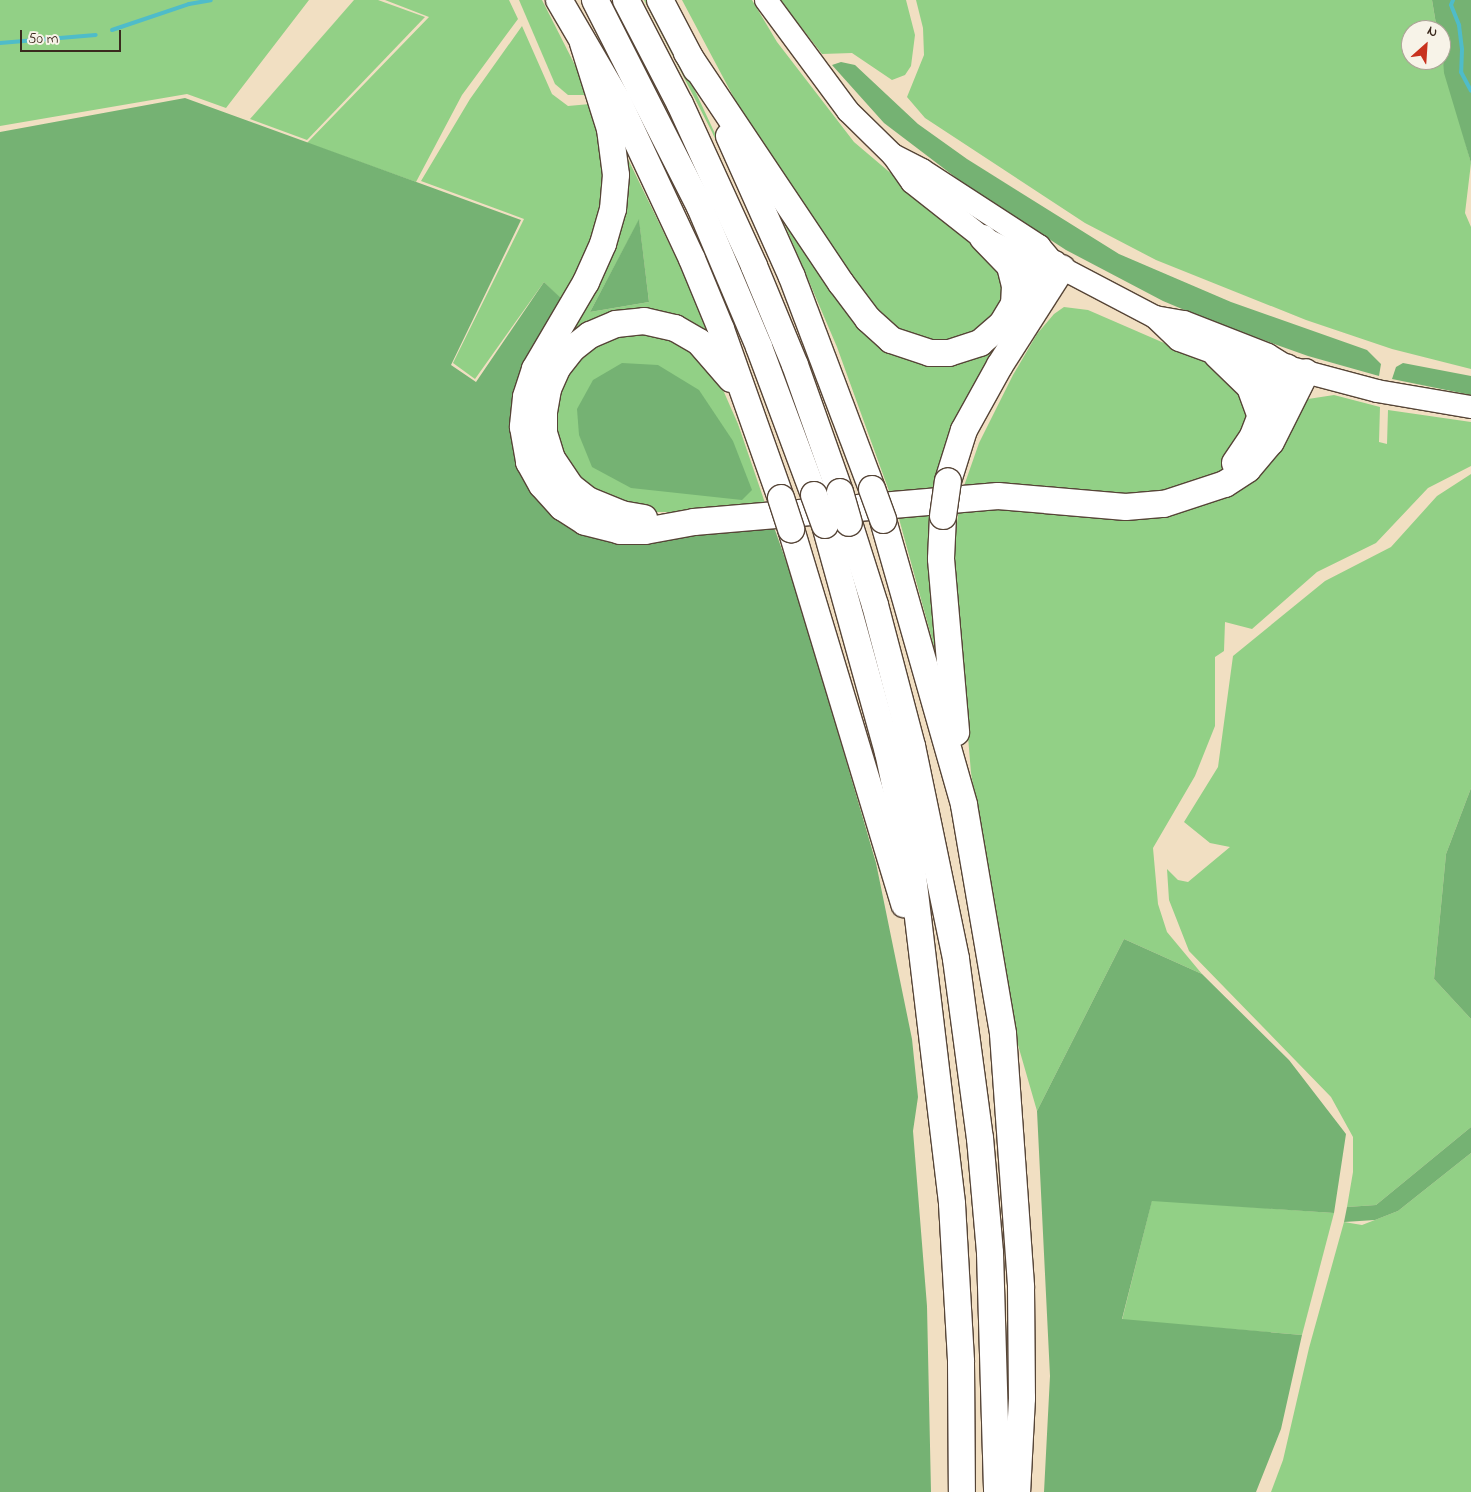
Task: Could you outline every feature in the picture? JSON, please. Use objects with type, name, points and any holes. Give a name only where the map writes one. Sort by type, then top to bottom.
[{"type":"highway","points":[[559,0],[618,101],[677,227],[750,406],[791,529],[920,955]]},
{"type":"highway","points":[[590,0],[618,43]]},
{"type":"highway","points":[[595,0],[700,207],[759,347],[814,495],[837,524],[875,605],[912,746],[936,852],[959,976],[984,1175],[990,1252],[997,1492]]},
{"type":"highway","points":[[626,0],[680,104],[754,266],[796,365],[840,492],[837,524],[911,859],[920,955],[943,1110],[952,1204],[961,1362],[962,1492]]},
{"type":"highway","points":[[660,0],[725,127],[792,278],[872,489],[883,520],[964,805]]},
{"type":"highway","points":[[583,43],[612,138],[616,175],[613,209],[603,244],[586,282],[536,369],[523,411],[526,449],[534,472],[551,497],[585,522],[609,529],[633,531],[694,522],[998,496],[1145,507],[1178,501],[1239,476],[1264,451],[1296,370]]},
{"type":"highway","points":[[687,53],[840,283],[868,319],[884,334],[919,351],[949,353],[986,339],[1014,305],[1031,276],[1058,266]]},
{"type":"highway","points":[[984,238],[1010,266],[1015,286],[1014,305]]},
{"type":"highway","points":[[1017,1492],[1022,1398],[1015,1172],[1003,1034],[964,805],[941,558],[943,516],[948,481],[964,430],[1058,266]]},
{"type":"highway","points":[[694,522],[622,514],[589,501],[571,488],[552,459],[544,433],[544,412],[552,379],[568,354],[590,336],[616,324],[644,321],[675,328],[700,342],[713,354],[750,406]]},
{"type":"highway","points":[[1217,355],[1250,387],[1261,417]]},
{"type":"highway","points":[[1207,489],[1246,449],[1261,417],[1271,389],[1296,370]]},
{"type":"main road","points":[[766,0],[848,111],[893,155],[912,182],[984,238],[1030,261],[1058,266],[1155,317],[1179,340],[1267,372],[1296,370]]},
{"type":"main road","points":[[893,155],[922,170],[1039,246],[1058,266]]},
{"type":"main road","points":[[1155,317],[1184,322],[1268,355],[1296,370],[1349,385],[1471,407]]},
{"type":"green space","points":[[0,0],[309,0],[226,108],[187,94],[0,126]]},
{"type":"green space","points":[[354,0],[378,0],[425,17],[307,140],[250,119]]},
{"type":"green space","points":[[385,0],[509,0],[518,19],[462,95],[416,182],[307,143],[429,17]]},
{"type":"green space","points":[[519,0],[542,0],[580,75],[587,95],[568,95],[555,84]]},
{"type":"green space","points":[[644,0],[647,0],[689,78],[740,187],[819,371],[853,477],[789,302],[712,132]]},
{"type":"green space","points":[[682,0],[752,0],[777,42],[854,142],[1006,271],[998,320],[947,346],[882,324],[742,113]]},
{"type":"green space","points":[[780,0],[906,0],[915,35],[911,66],[905,75],[892,80],[852,53],[822,54]]},
{"type":"green space","points":[[916,0],[1432,0],[1435,20],[1401,20],[1401,70],[1445,70],[1471,163],[1465,213],[1471,227],[1471,369],[1392,349],[1306,320],[1156,260],[1085,223],[925,118],[907,97],[924,55],[923,28]]},
{"type":"green space","points":[[1432,0],[1471,0],[1471,163],[1444,73],[1444,70],[1451,70],[1451,20],[1435,20]]},
{"type":"green space","points":[[522,26],[552,94],[568,106],[590,104],[603,133],[605,209],[565,303],[544,282],[475,379],[453,363],[524,219],[421,181],[470,99]]},
{"type":"green space","points":[[841,62],[855,65],[918,124],[967,159],[1119,254],[1231,302],[1367,350],[1381,364],[1379,376],[1308,356],[1213,322],[1163,301],[1066,250],[963,183],[884,123],[832,65]]},
{"type":"green space","points":[[185,98],[521,220],[451,365],[476,382],[544,282],[566,303],[517,412],[629,542],[636,544],[663,537],[772,527],[775,530],[797,592],[876,863],[912,1039],[918,1097],[913,1131],[927,1306],[931,1492],[0,1492],[0,132]]},
{"type":"green space","points":[[626,155],[682,270],[711,342],[688,327],[658,315],[629,315],[601,321],[582,331],[553,361],[537,402],[539,445],[557,483],[582,505],[597,514],[595,516],[567,501],[545,475],[532,439],[531,414],[547,364],[593,284],[612,242],[620,212]],"holes":[[[639,220],[649,302],[590,312]]]},
{"type":"green space","points":[[775,202],[864,326],[976,350],[1005,344],[936,489],[889,491],[837,347]]},
{"type":"green space","points":[[639,219],[649,302],[590,312]]},
{"type":"green space","points":[[1064,307],[1088,310],[1224,369],[1252,409],[1226,466],[1217,474],[1156,497],[964,486],[979,443],[1013,375],[1037,334],[1054,314]]},
{"type":"green space","points":[[618,332],[671,335],[716,374],[738,424],[765,503],[690,512],[640,512],[615,507],[559,461],[552,398],[588,346]]},
{"type":"green space","points":[[622,363],[658,365],[699,390],[733,441],[752,490],[742,500],[631,488],[592,467],[579,435],[577,409],[593,380]]},
{"type":"green space","points":[[1403,363],[1471,376],[1471,395],[1392,379],[1396,367]]},
{"type":"green space","points":[[1334,395],[1380,407],[1379,442],[1387,444],[1388,410],[1471,422],[1471,466],[1428,488],[1376,543],[1317,572],[1252,629],[1225,622],[1224,651],[1215,657],[1215,726],[1195,776],[1153,848],[1158,904],[1167,932],[1202,974],[1124,939],[1037,1111],[1018,1045],[971,773],[953,554],[959,508],[1184,509],[1308,399]]},
{"type":"green space","points":[[1471,474],[1471,788],[1446,854],[1434,979],[1471,1019],[1471,1127],[1376,1205],[1347,1207],[1353,1172],[1353,1137],[1331,1097],[1189,951],[1169,900],[1167,869],[1178,880],[1188,882],[1230,847],[1210,843],[1184,822],[1218,767],[1233,656],[1325,581],[1391,547],[1437,496]]},
{"type":"green space","points":[[933,511],[936,654],[898,515]]},
{"type":"green space","points":[[1471,788],[1471,1019],[1434,979],[1446,854]]},
{"type":"green space","points":[[1124,939],[1202,974],[1289,1060],[1346,1134],[1334,1213],[1152,1201],[1122,1319],[1302,1335],[1281,1429],[1256,1492],[1044,1492],[1050,1376],[1037,1111]]},
{"type":"green space","points":[[1471,1127],[1471,1153],[1398,1211],[1375,1220],[1344,1222],[1347,1207],[1376,1205]]},
{"type":"green space","points":[[1471,1153],[1471,1492],[1271,1492],[1283,1460],[1309,1348],[1344,1222],[1362,1225],[1398,1211]]},
{"type":"green space","points":[[1152,1200],[1334,1213],[1302,1335],[1122,1320]]},
{"type":"waterway","points":[[112,30],[189,4],[211,0]]},
{"type":"waterway","points":[[1453,0],[1451,5],[1459,25],[1462,49],[1461,72],[1471,91]]},
{"type":"waterway","points":[[0,43],[96,35]]}]
